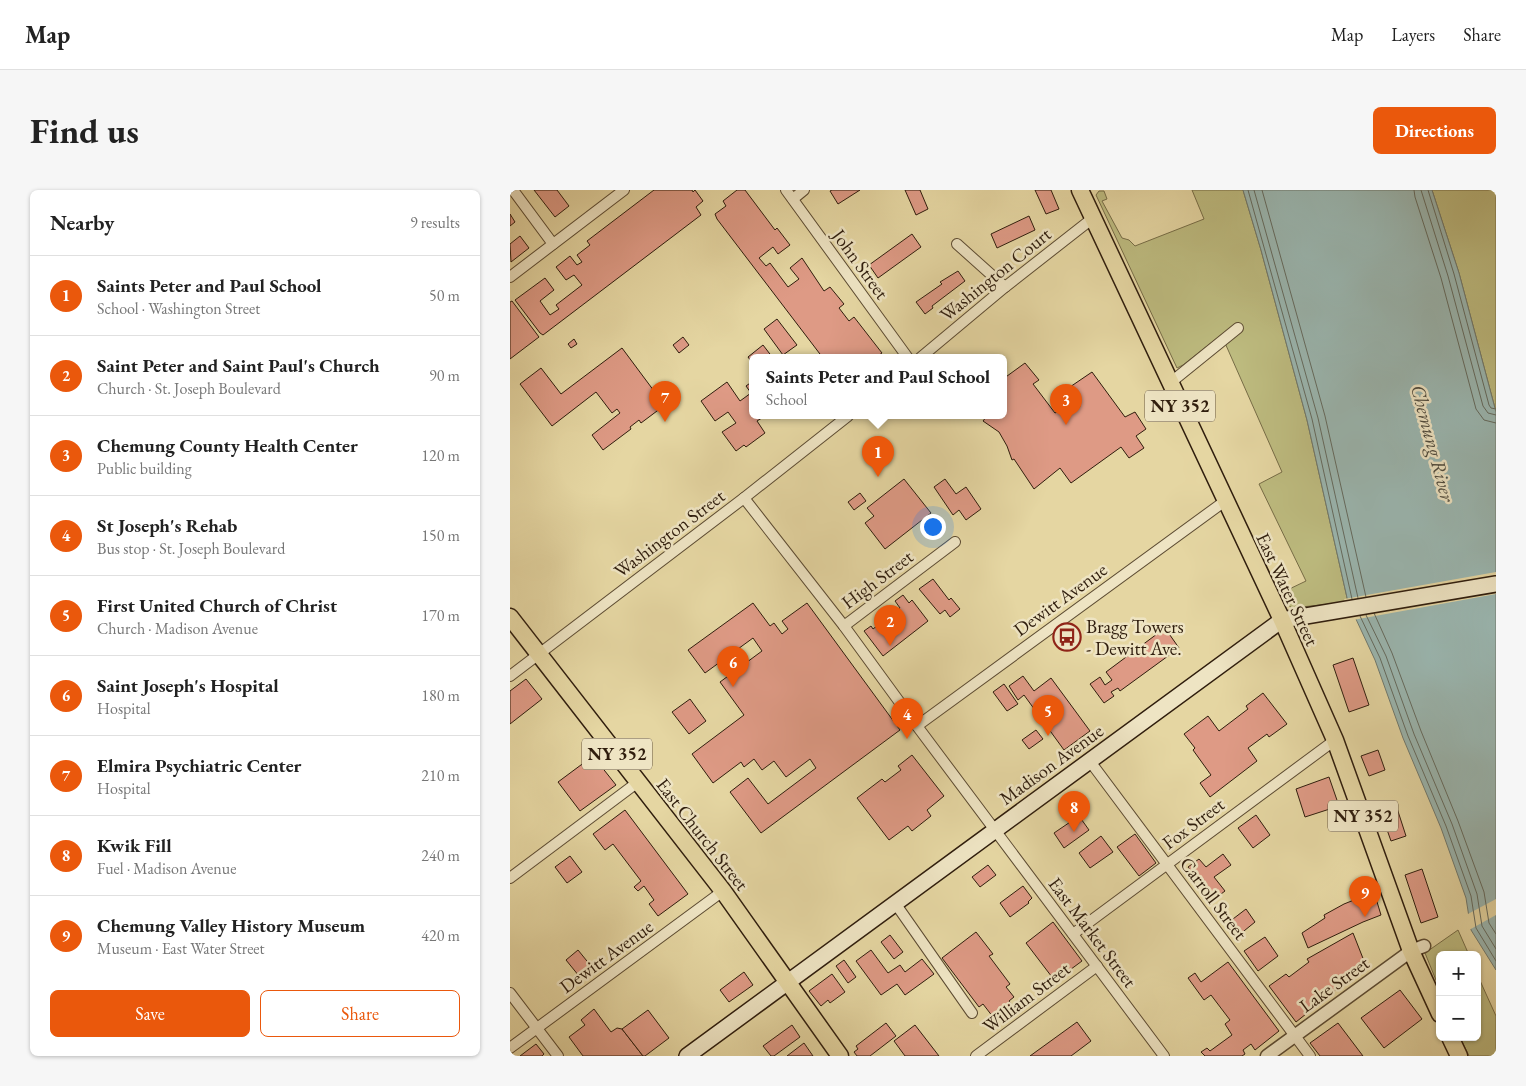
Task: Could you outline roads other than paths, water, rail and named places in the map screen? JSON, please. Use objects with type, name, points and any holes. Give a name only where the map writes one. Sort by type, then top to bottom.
[{"type":"main road","name":"East Water Street","points":[[1080,190],[1282,620],[1334,740],[1418,948],[1436,1002]]},
{"type":"main road","name":"Madison Avenue","points":[[687,1056],[1282,620],[1496,584]]},
{"type":"main road","name":"East Church Street","points":[[510,617],[723,892],[840,1056]]},
{"type":"main road","points":[[1452,1041],[1459,1056]]},
{"type":"street","points":[[512,190],[553,244]]},
{"type":"street","points":[[510,277],[624,190]]},
{"type":"street","points":[[790,194],[804,190]]},
{"type":"street","name":"John Street","points":[[790,194],[905,354]]},
{"type":"street","name":"Washington Court","points":[[925,354],[1005,287],[1093,218]]},
{"type":"street","points":[[957,244],[1005,287]]},
{"type":"street","points":[[1170,383],[1238,328]]},
{"type":"street","name":"Washington Street","points":[[510,676],[744,498],[844,419]]},
{"type":"street","name":"East Market Street","points":[[744,498],[844,626],[1164,1056]]},
{"type":"street","name":"Dewitt Avenue","points":[[917,726],[1225,501]]},
{"type":"street","name":"High Street","points":[[844,626],[956,542]]},
{"type":"street","name":"Fox Street","points":[[1073,934],[1334,740]]},
{"type":"street","name":"Carroll Street","points":[[1090,760],[1310,1056]]},
{"type":"street","points":[[510,878],[638,782]]},
{"type":"street","name":"Dewitt Avenue","points":[[510,1048],[723,892]]},
{"type":"street","points":[[895,903],[972,1014]]},
{"type":"street","name":"Lake Street","points":[[1267,1056],[1418,948]]},
{"type":"street","name":"William Street","points":[[976,1056],[1097,966]]},
{"type":"street","points":[[510,993],[558,1056]]},
{"type":"water","name":"Chemung River","points":[[1243,190],[1432,190],[1459,273],[1496,412],[1496,970],[1471,930],[1466,898],[1441,828],[1403,738],[1375,660],[1348,602],[1307,420]]},
{"type":"place","name":"Elmira Psychiatric Center","points":[[665,422]]},
{"type":"place","name":"Chemung County Health Center","points":[[1066,425]]},
{"type":"place","name":"Saints Peter and Paul School","points":[[878,477]]},
{"type":"place","name":"Bragg Towers - Dewitt Ave.","points":[[1067,637]]},
{"type":"place","name":"Saint Peter and Saint Paul's Church","points":[[890,646]]},
{"type":"place","name":"Saint Joseph's Hospital","points":[[733,687]]},
{"type":"place","name":"First United Church of Christ","points":[[1048,736]]},
{"type":"place","name":"St Joseph's Rehab","points":[[907,739]]},
{"type":"place","name":"Kwik Fill","points":[[1074,832]]},
{"type":"place","name":"Chemung Valley History Museum","points":[[1365,917]]}]
